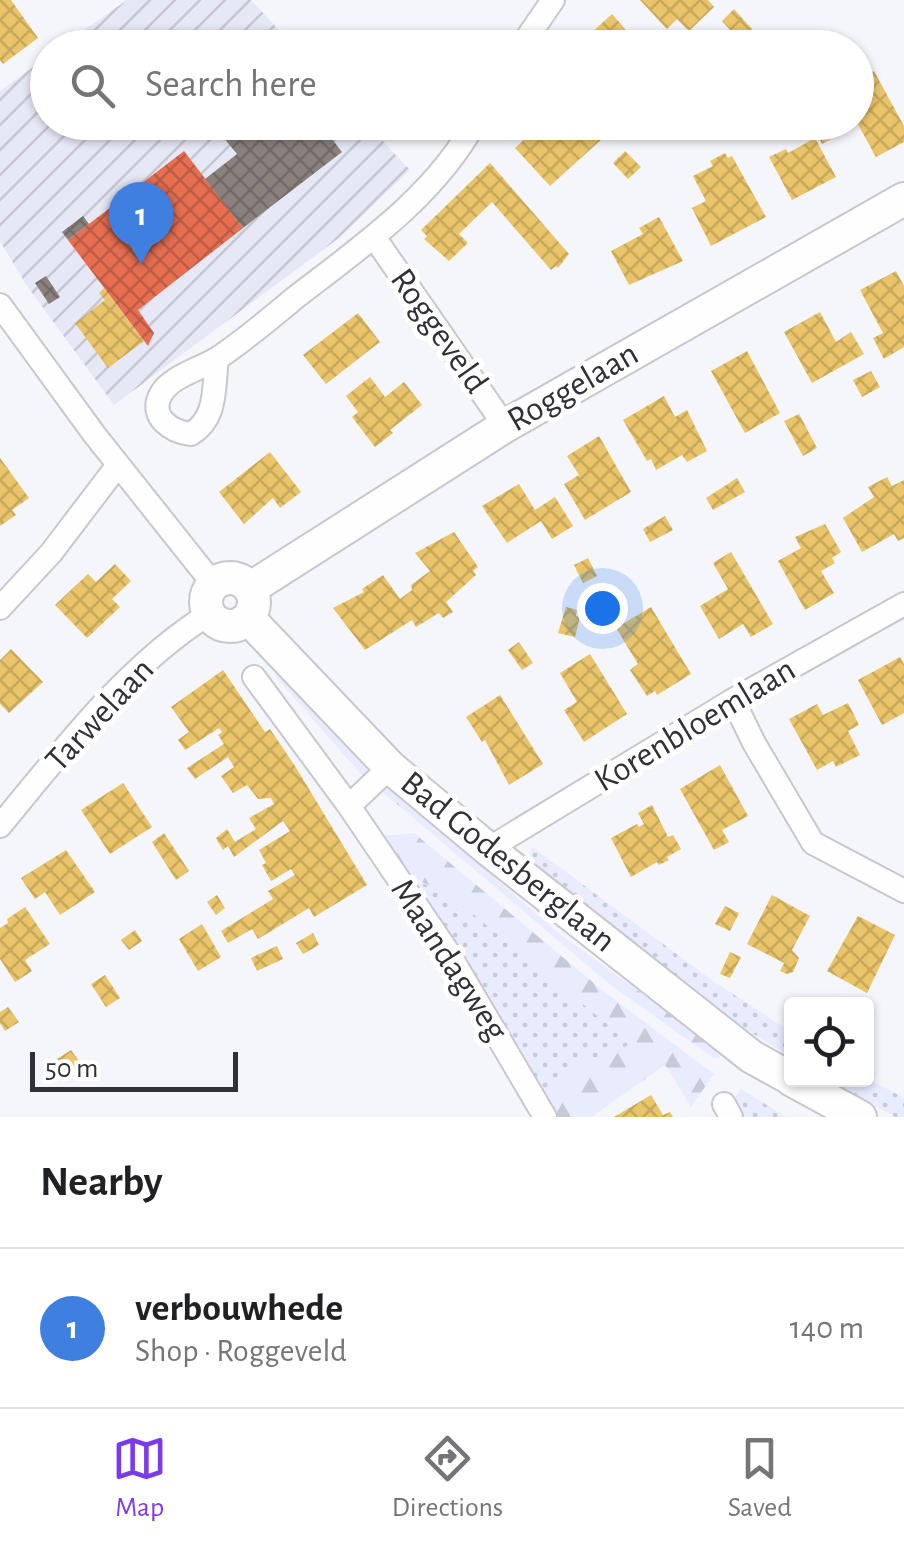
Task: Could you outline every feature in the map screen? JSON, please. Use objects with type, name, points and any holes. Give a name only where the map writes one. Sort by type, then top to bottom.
[{"type":"street","points":[[533,30],[554,0]]},
{"type":"street","name":"Roggeveld","points":[[217,359],[374,237],[433,180],[462,140]]},
{"type":"street","name":"Roggelaan","points":[[250,604],[505,426],[904,199]]},
{"type":"street","name":"Roggeveld","points":[[374,237],[505,426]]},
{"type":"street","points":[[0,305],[118,465],[228,626],[235,626],[250,604]]},
{"type":"street","points":[[0,608],[51,553],[118,465]]},
{"type":"street","name":"Tarwelaan","points":[[0,826],[108,701],[212,599]]},
{"type":"street","name":"Bad Godesberglaan","points":[[250,604],[390,766],[488,849],[752,1057],[784,1075]]},
{"type":"street","name":"Korenbloemlaan","points":[[488,849],[733,700],[904,604]]},
{"type":"street","name":"Maandagweg","points":[[254,676],[350,806],[448,952],[545,1117]]},
{"type":"street","points":[[733,700],[812,843],[904,891]]},
{"type":"street","points":[[350,806],[390,766]]},
{"type":"street","name":"Bad Godesberglaan","points":[[806,1087],[860,1117]]},
{"type":"shaded area","points":[[127,0],[251,0],[279,30],[84,30]]},
{"type":"shaded area","points":[[30,69],[30,140],[382,140],[410,170],[339,238],[114,405],[27,286],[0,241],[0,91]]},
{"type":"green space","points":[[280,673],[380,770],[365,779],[275,676]]},
{"type":"green space","points":[[379,789],[391,789],[560,934],[723,1052],[719,1058],[713,1058],[613,987]]},
{"type":"green space","points":[[414,833],[601,989],[714,1074],[691,1107],[665,1065],[592,1117],[555,1117],[547,1103],[566,1077],[593,1058],[632,1044],[444,890],[405,871],[378,836]]},
{"type":"green space","points":[[532,847],[716,983],[784,1027],[784,1053],[537,875],[528,863]]},
{"type":"green space","points":[[401,872],[444,890],[633,1045],[584,1065],[564,1081],[547,1103]]},
{"type":"green space","points":[[874,1082],[904,1098],[904,1117],[895,1117],[841,1087],[874,1087]]},
{"type":"green space","points":[[741,1089],[786,1117],[744,1117],[734,1109]]},
{"type":"building: Homes","points":[[0,0],[11,0],[32,30],[30,44],[3,64]]},
{"type":"building: Homes","points":[[640,0],[708,0],[714,7],[690,30],[677,19],[667,29]]},
{"type":"building: Homes","points":[[734,9],[752,29],[730,30],[722,21]]},
{"type":"building: Homes","points":[[612,14],[626,30],[594,30]]},
{"type":"building: Homes","points":[[874,71],[904,126],[904,142],[876,157],[867,140],[874,140]]},
{"type":"building: Homes","points":[[524,140],[601,140],[550,186],[515,148]]},
{"type":"building: Homes","points":[[816,140],[836,177],[792,200],[769,157],[786,149],[788,153]]},
{"type":"building: Homes","points":[[625,151],[641,167],[628,179],[613,163]]},
{"type":"building: Homes","points":[[725,153],[728,158],[732,156],[766,217],[711,246],[692,208],[706,201],[693,176],[713,166],[710,161]]},
{"type":"building: Homes","points":[[490,163],[569,254],[558,268],[551,270],[492,202],[459,234],[468,243],[449,261],[424,239],[427,236],[421,230]]},
{"type":"building: Homes","points":[[659,217],[683,261],[629,285],[611,251],[643,234],[639,228]]},
{"type":"building: Homes","points":[[896,271],[904,286],[904,347],[884,359],[873,338],[883,333],[860,290]]},
{"type":"building: Homes","points":[[104,288],[144,341],[108,368],[75,323],[105,300],[99,293]]},
{"type":"building: Homes","points":[[820,312],[836,342],[851,332],[864,354],[812,383],[784,332]]},
{"type":"building: Homes","points":[[358,313],[380,342],[326,384],[303,355]]},
{"type":"building: Homes","points":[[747,351],[780,413],[745,433],[711,371]]},
{"type":"building: Homes","points":[[871,371],[880,387],[862,397],[853,380]]},
{"type":"building: Homes","points":[[370,377],[385,397],[404,382],[422,405],[375,447],[352,417],[358,412],[346,396]]},
{"type":"building: Homes","points":[[664,396],[675,417],[687,410],[707,451],[687,462],[682,455],[656,470],[623,420]]},
{"type":"building: Homes","points":[[799,414],[817,448],[803,456],[784,421]]},
{"type":"building: Homes","points":[[599,436],[631,492],[585,520],[564,484],[579,475],[567,456]]},
{"type":"building: Homes","points":[[270,452],[301,492],[280,508],[273,498],[244,524],[219,492]]},
{"type":"building: Homes","points":[[0,458],[29,498],[12,510],[16,515],[0,526]]},
{"type":"building: Homes","points":[[887,477],[892,486],[904,480],[904,538],[898,541],[894,534],[862,552],[843,518],[874,497],[868,487]]},
{"type":"building: Homes","points":[[737,478],[745,492],[713,510],[706,498]]},
{"type":"building: Homes","points":[[519,484],[535,510],[555,497],[573,526],[552,539],[541,521],[507,543],[482,506]]},
{"type":"building: Homes","points":[[665,516],[673,530],[650,542],[643,529]]},
{"type":"building: Homes","points":[[825,524],[841,552],[832,558],[835,563],[821,571],[834,593],[805,610],[778,561],[801,548],[795,537]]},
{"type":"building: Homes","points":[[454,532],[478,567],[473,571],[476,575],[446,602],[453,612],[443,618],[439,613],[416,627],[412,620],[365,650],[333,608],[364,592],[362,589],[383,575],[400,599],[430,571],[415,553]]},
{"type":"building: Homes","points":[[731,552],[773,624],[751,637],[743,624],[719,639],[700,606],[728,589],[713,563]]},
{"type":"building: Homes","points":[[588,558],[597,576],[583,583],[574,565]]},
{"type":"building: Homes","points":[[115,564],[131,581],[112,599],[120,607],[87,638],[55,605],[88,574],[96,582]]},
{"type":"building: Homes","points":[[566,607],[577,610],[576,616],[580,617],[575,637],[558,633]]},
{"type":"building: Homes","points":[[651,607],[691,674],[657,695],[655,691],[647,696],[630,670],[638,664],[616,628]]},
{"type":"building: Homes","points":[[519,642],[533,663],[522,670],[508,650]]},
{"type":"building: Homes","points":[[11,649],[43,682],[9,713],[0,704],[0,660]]},
{"type":"building: Homes","points":[[590,654],[627,714],[584,742],[564,710],[577,702],[560,673]]},
{"type":"building: Homes","points":[[900,657],[904,664],[904,713],[882,725],[858,680]]},
{"type":"building: Homes","points":[[223,670],[265,732],[270,729],[295,766],[367,885],[314,917],[309,908],[258,939],[252,929],[228,943],[221,931],[273,899],[268,891],[295,875],[291,869],[271,881],[262,865],[266,863],[259,850],[290,831],[283,821],[234,857],[228,846],[223,850],[216,838],[227,829],[235,842],[256,829],[249,818],[274,804],[271,798],[258,799],[247,785],[233,793],[221,776],[234,767],[228,757],[195,779],[187,768],[224,744],[218,735],[222,732],[219,728],[185,750],[178,740],[189,732],[171,707]]},
{"type":"building: Homes","points":[[500,695],[543,764],[509,785],[485,740],[482,742],[466,717]]},
{"type":"building: Homes","points":[[848,703],[859,725],[848,731],[860,755],[836,767],[833,761],[817,770],[789,719],[817,704],[823,715]]},
{"type":"building: Homes","points":[[720,765],[748,816],[722,830],[729,842],[714,850],[680,789]]},
{"type":"building: Homes","points":[[123,783],[152,827],[110,854],[81,810]]},
{"type":"building: Homes","points":[[652,805],[668,837],[673,835],[681,849],[667,857],[669,860],[659,865],[657,862],[631,877],[611,838],[644,824],[638,813]]},
{"type":"building: Homes","points":[[164,833],[189,871],[176,880],[152,842]]},
{"type":"building: Homes","points":[[66,850],[95,892],[60,915],[45,892],[35,899],[21,878]]},
{"type":"building: Homes","points":[[217,895],[225,908],[216,915],[207,902]]},
{"type":"building: Homes","points":[[772,895],[810,916],[792,950],[799,958],[793,972],[787,974],[780,971],[784,963],[747,944]]},
{"type":"building: Homes","points":[[725,906],[739,913],[730,931],[715,924]]},
{"type":"building: Homes","points":[[25,907],[50,944],[25,960],[32,971],[15,982],[0,959],[0,928]]},
{"type":"building: Homes","points":[[858,916],[895,935],[867,993],[827,971]]},
{"type":"building: Homes","points":[[202,924],[221,957],[198,971],[179,939]]},
{"type":"building: Homes","points":[[135,930],[142,941],[129,950],[121,940]]},
{"type":"building: Homes","points":[[313,933],[319,945],[303,954],[296,943]]},
{"type":"building: Homes","points":[[277,946],[283,959],[257,971],[251,958]]},
{"type":"building: Homes","points":[[730,952],[741,957],[730,978],[720,974]]},
{"type":"building: Homes","points":[[105,975],[120,998],[106,1007],[91,984]]},
{"type":"building: Homes","points":[[8,1007],[19,1022],[5,1031],[0,1012]]},
{"type":"building: Homes","points":[[71,1050],[79,1061],[77,1067],[60,1077],[51,1063]]},
{"type":"building: Homes","points":[[651,1095],[663,1115],[670,1112],[673,1117],[614,1117]]},
{"type":"building: Shops","points":[[184,151],[243,228],[138,310],[154,333],[148,346],[68,240]]},
{"type":"building: Industry","points":[[225,140],[333,140],[342,152],[243,228],[205,179],[237,154]]},
{"type":"building: Industry","points":[[83,216],[89,224],[68,240],[62,232]]},
{"type":"building: Industry","points":[[46,276],[60,297],[49,304],[35,283]]},
{"type":"place","name":"verbouwhede","points":[[141,264]]}]
